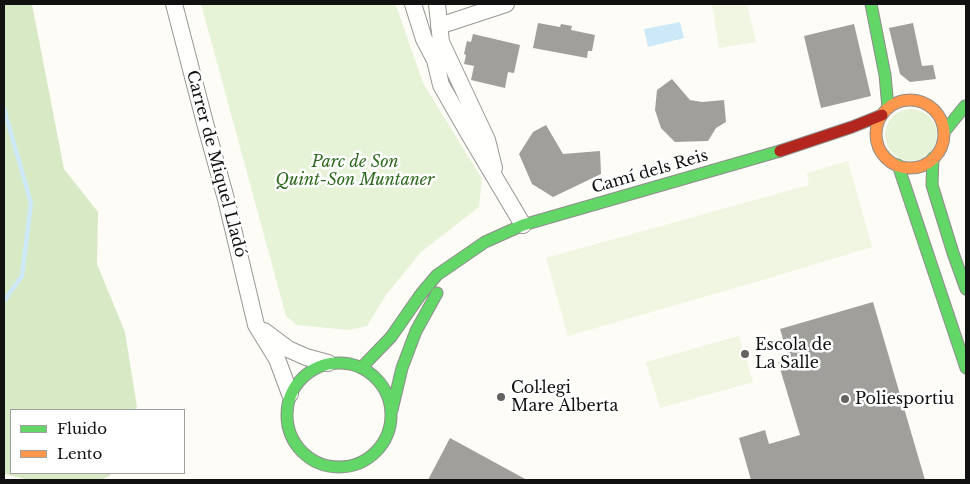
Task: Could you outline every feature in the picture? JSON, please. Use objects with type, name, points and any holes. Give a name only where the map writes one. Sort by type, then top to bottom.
[{"type":"street","name":"Carrer de Miquel Lladó","points":[[174,4],[226,199],[256,325],[277,358],[290,394]]},
{"type":"street","points":[[413,4],[424,38],[435,60],[442,85],[468,134],[523,224]]},
{"type":"street","points":[[437,4],[441,42],[488,140],[498,181]]},
{"type":"street","points":[[439,26],[506,4]]},
{"type":"street","points":[[871,4],[885,75],[885,111]]},
{"type":"street","points":[[885,75],[912,100]]},
{"type":"street","points":[[904,100],[924,102],[933,109],[939,115],[944,132],[943,141],[933,158],[926,164],[917,167],[898,165],[890,161],[883,154],[876,135],[878,123],[885,111],[895,103],[904,100]]},
{"type":"street","points":[[933,109],[966,106]]},
{"type":"street","points":[[944,132],[966,106]]},
{"type":"street","name":"Camí dels Reis","points":[[362,367],[391,338],[421,294],[437,275],[485,242],[523,224],[644,191],[793,146],[852,127],[885,111]]},
{"type":"street","points":[[852,127],[879,146]]},
{"type":"street","points":[[933,158],[932,185],[966,289]]},
{"type":"street","points":[[898,165],[966,368]]},
{"type":"street","name":"Camí dels Reis","points":[[392,410],[402,368],[416,331],[442,284],[462,257]]},
{"type":"street","points":[[256,325],[288,349],[306,357],[328,363]]},
{"type":"street","points":[[304,455],[319,463],[335,467],[353,466],[370,458],[383,445],[390,428],[392,410],[387,392],[376,377],[362,367],[345,362],[328,363],[312,369],[299,380],[290,394],[286,410],[287,427],[312,472]]},
{"type":"street","points":[[344,480],[353,466]]},
{"type":"green space","points":[[4,4],[32,4],[64,169],[98,212],[97,264],[125,332],[137,407],[135,409],[10,409],[10,474],[111,475],[101,480],[30,480],[4,474]]},
{"type":"green space","name":"Parc de Son Quint-Son Muntaner","points":[[201,4],[394,4],[397,8],[423,83],[482,179],[479,207],[421,252],[386,295],[367,326],[349,330],[297,325],[286,316]]},
{"type":"green space","points":[[712,4],[747,4],[756,42],[719,48]]},
{"type":"green space","points":[[906,109],[916,109],[930,116],[937,130],[937,140],[930,154],[916,161],[906,161],[896,157],[889,150],[885,140],[885,130],[889,120],[896,113]]},
{"type":"green space","points":[[848,161],[872,247],[568,336],[546,258],[809,185],[807,173]]},
{"type":"green space","points":[[739,336],[753,382],[660,408],[646,362]]},
{"type":"water","points":[[680,22],[684,38],[648,47],[644,29]]},
{"type":"building","points":[[538,23],[560,27],[561,24],[572,26],[571,30],[595,35],[592,51],[588,51],[587,58],[533,48]]},
{"type":"building","points":[[913,23],[922,66],[933,65],[936,79],[910,82],[900,74],[889,28]]},
{"type":"building","points":[[854,24],[871,96],[821,108],[804,36]]},
{"type":"building","points":[[473,34],[520,45],[514,73],[508,72],[505,88],[471,80],[474,66],[464,64],[466,55],[464,54],[467,41],[471,42]]},
{"type":"building","points":[[672,79],[690,100],[702,102],[724,100],[726,122],[716,128],[708,141],[675,142],[661,128],[655,110],[657,90]]},
{"type":"building","points":[[546,125],[563,154],[600,151],[601,174],[553,197],[532,184],[519,154],[533,132]]},
{"type":"building","name":"Poliesportiu","points":[[873,302],[925,480],[751,480],[739,438],[765,430],[769,444],[800,435],[778,362],[789,359],[780,329]]},
{"type":"building","points":[[450,438],[527,480],[428,480]]},
{"type":"waterway","points":[[4,109],[31,203],[22,276],[4,301]]},
{"type":"traffic: fast","points":[[871,4],[885,75],[888,108]]},
{"type":"traffic: fast","points":[[944,132],[965,106]]},
{"type":"traffic: fast","points":[[362,367],[391,337],[421,294],[437,275],[485,242],[523,225],[780,151]]},
{"type":"traffic: fast","points":[[933,158],[932,185],[966,289]]},
{"type":"traffic: fast","points":[[898,165],[966,368]]},
{"type":"traffic: fast","points":[[392,410],[402,368],[416,331],[437,293]]},
{"type":"traffic: fast","points":[[339,363],[359,367],[368,371],[376,378],[383,386],[387,395],[391,415],[387,435],[383,444],[376,452],[368,459],[359,463],[339,467],[319,463],[310,459],[302,452],[295,444],[291,435],[287,415],[291,395],[295,386],[302,378],[310,371],[319,367],[339,363]]},
{"type":"traffic: slow","points":[[910,100],[923,103],[934,110],[941,121],[944,134],[941,147],[934,158],[923,165],[910,168],[897,165],[886,158],[879,147],[876,134],[879,121],[886,110],[897,103],[910,100]]},
{"type":"traffic: jam","points":[[780,151],[882,115]]},
{"type":"place","name":"Escola de La Salle","points":[[745,354]]},
{"type":"place","name":"Col·legi Mare Alberta","points":[[501,397]]},
{"type":"place","name":"Poliesportiu","points":[[845,399]]}]
